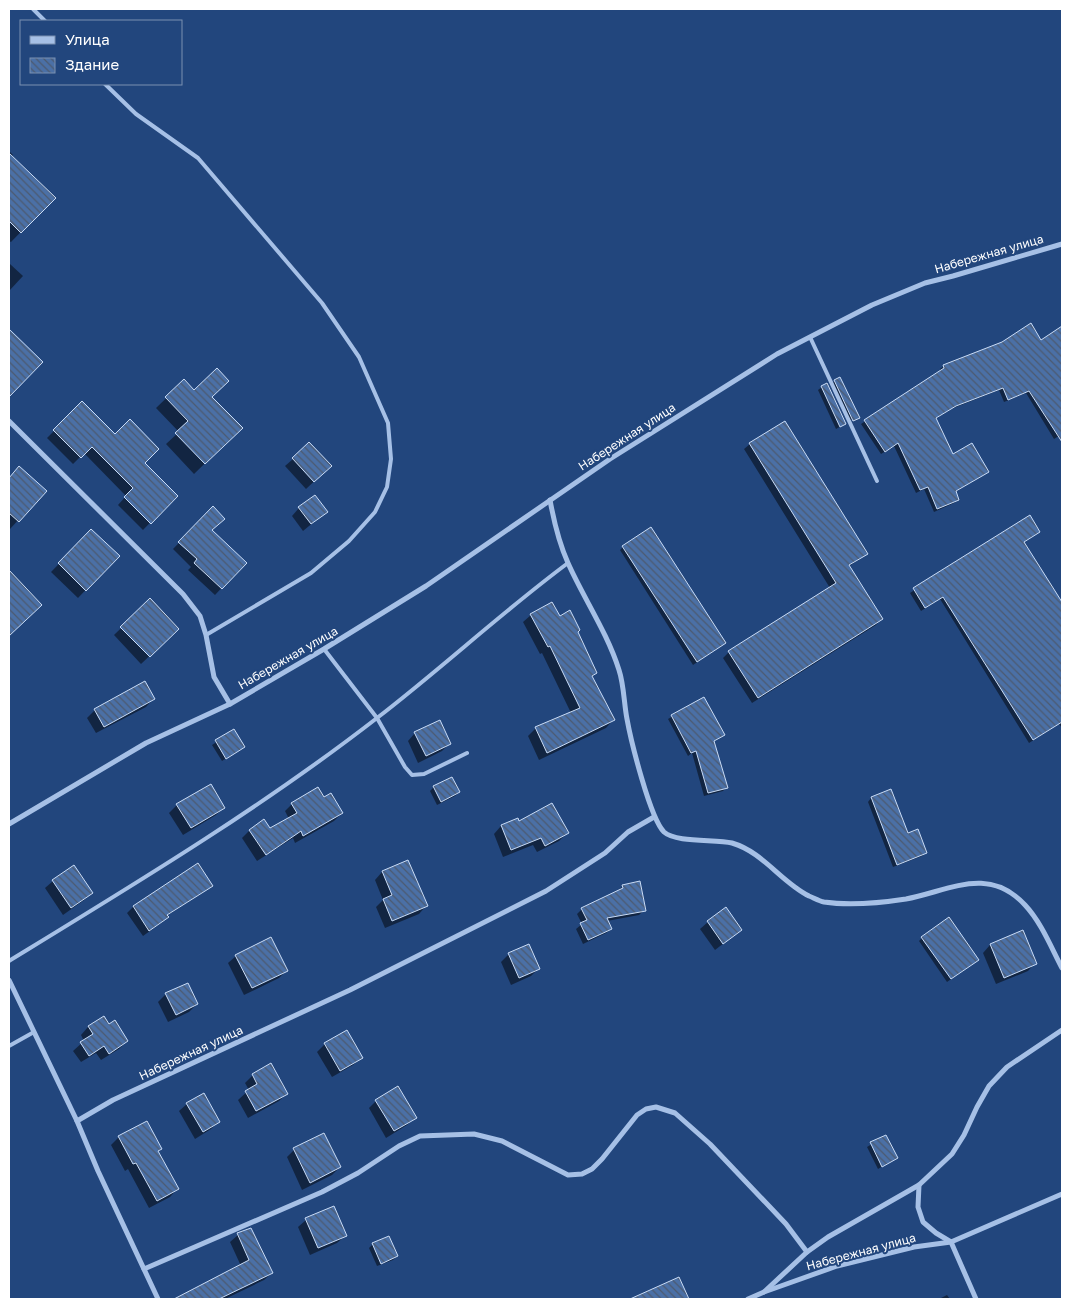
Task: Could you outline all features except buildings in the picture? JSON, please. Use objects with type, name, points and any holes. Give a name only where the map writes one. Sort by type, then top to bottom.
[{"type":"street","name":"Набережная улица","points":[[9,824],[146,743],[230,704],[426,586],[610,459],[777,354],[872,305],[925,283],[1062,244]]},
{"type":"street","name":"Набережная улица","points":[[9,421],[183,594],[200,616],[206,635],[214,676],[230,704]]},
{"type":"street","points":[[550,500],[557,533],[568,563],[606,635],[620,673],[627,721],[654,817],[664,833],[701,841],[731,843],[751,851],[798,890],[822,902],[864,903],[906,899],[959,884],[997,884],[1011,892],[1024,904],[1062,968]]},
{"type":"street","name":"Набережная улица","points":[[77,1121],[113,1100],[350,990],[546,891],[605,853],[628,832],[654,817]]},
{"type":"street","points":[[9,980],[77,1121],[98,1171],[158,1299]]},
{"type":"street","points":[[764,1292],[807,1252],[828,1237],[919,1185],[952,1154],[989,1086],[1007,1066],[1062,1030]]},
{"type":"street","points":[[144,1269],[322,1192],[358,1173],[399,1146],[420,1136],[474,1134],[502,1141],[568,1175],[582,1174],[592,1169],[637,1115],[646,1109],[656,1107],[675,1113],[710,1144],[786,1224],[807,1252]]},
{"type":"street","points":[[919,1185],[918,1207],[923,1222],[951,1242],[976,1299]]},
{"type":"street","name":"Набережная улица","points":[[748,1299],[837,1266],[914,1246],[951,1242],[1062,1194]]},
{"type":"lane","points":[[33,9],[44,20]]},
{"type":"lane","points":[[107,85],[136,114],[198,158],[322,303],[359,357],[388,423],[391,459],[387,487],[375,512],[349,541],[311,573],[206,635]]},
{"type":"lane","points":[[810,337],[877,481]]},
{"type":"lane","points":[[9,961],[119,895],[245,813],[378,718],[525,595],[568,563]]},
{"type":"lane","points":[[324,648],[378,718],[405,767],[412,775],[424,774],[466,752]]},
{"type":"lane","points":[[9,1046],[34,1032]]}]
